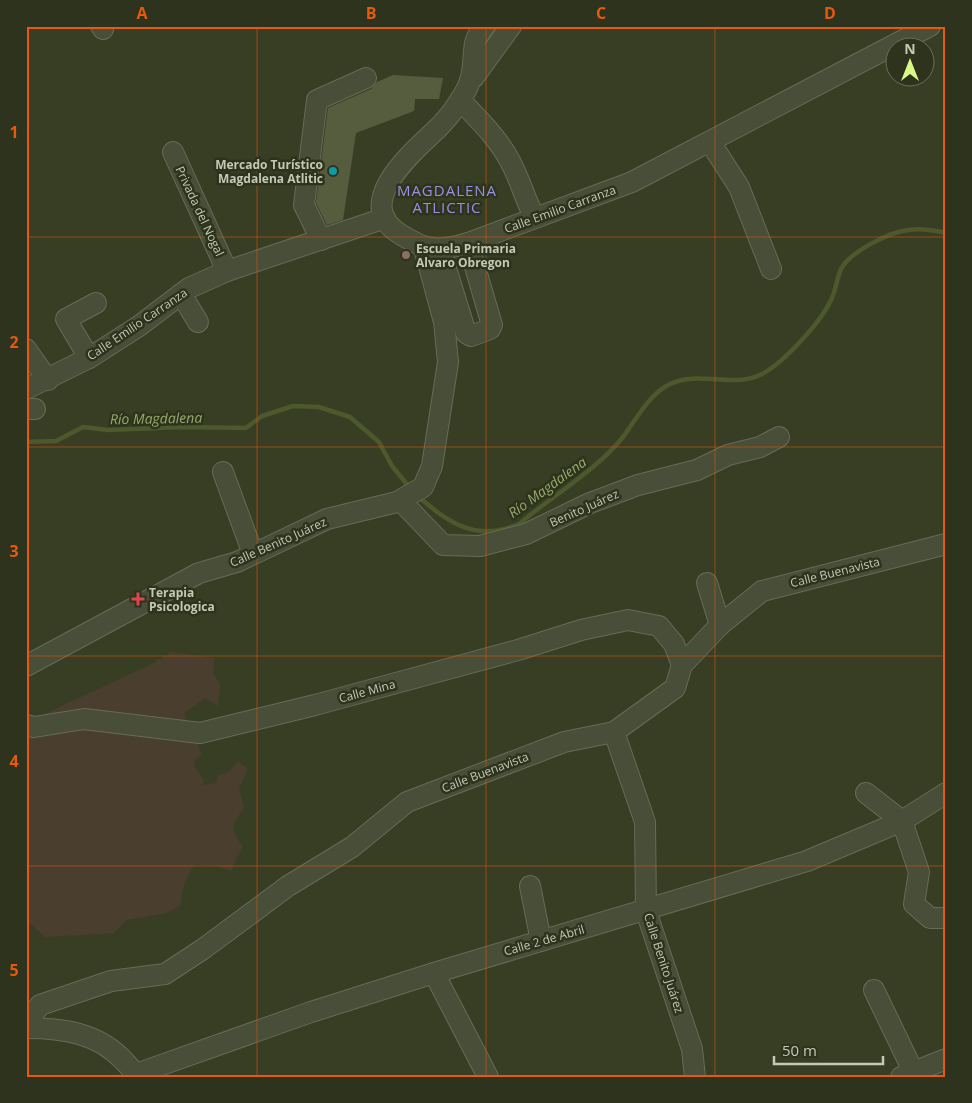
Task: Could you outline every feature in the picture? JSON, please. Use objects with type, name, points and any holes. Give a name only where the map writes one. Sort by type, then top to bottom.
[{"type":"street","points":[[484,26],[475,42],[475,56],[465,92],[484,125],[510,161],[526,202],[535,218]]},
{"type":"street","points":[[468,244],[492,325],[490,329],[471,336],[466,334],[432,248],[392,229],[385,218],[384,194],[392,177],[405,158],[440,127],[512,26]]},
{"type":"street","name":"Calle Emilio Carranza","points":[[432,248],[468,244],[632,182],[930,26]]},
{"type":"street","points":[[321,240],[304,205],[317,100],[366,78]]},
{"type":"street","points":[[710,142],[739,187],[771,269]]},
{"type":"street","name":"Privada del Nogal","points":[[173,152],[227,271]]},
{"type":"street","name":"Calle Emilio Carranza","points":[[26,389],[48,380],[89,358],[139,326],[189,288],[227,271],[385,218]]},
{"type":"street","name":"Calle Benito Juárez","points":[[26,666],[199,573],[237,562],[327,518],[402,500],[423,487],[432,466],[448,362],[444,322],[432,248]]},
{"type":"street","points":[[181,294],[198,322]]},
{"type":"street","points":[[89,358],[66,319],[96,303]]},
{"type":"street","points":[[26,349],[48,380]]},
{"type":"street","name":"Benito Juárez","points":[[402,500],[443,545],[480,546],[526,534],[598,500],[638,485],[697,470],[728,455],[760,448],[779,437]]},
{"type":"street","points":[[223,472],[254,554]]},
{"type":"street","name":"Calle Buenavista","points":[[26,1026],[33,1001],[111,981],[165,974],[203,949],[288,886],[352,847],[407,802],[564,742],[614,732],[675,688],[682,665],[720,625],[762,591],[946,544]]},
{"type":"street","points":[[707,583],[720,625]]},
{"type":"street","name":"Calle Mina","points":[[26,725],[34,727],[84,719],[200,733],[361,693],[518,650],[581,630],[628,620],[659,626],[674,644],[682,665]]},
{"type":"street","name":"Calle Benito Juárez","points":[[614,732],[645,822],[646,911],[692,1049],[695,1077]]},
{"type":"street","name":"Calle 2 de Abril","points":[[136,1075],[311,1012],[434,972],[646,911],[807,861],[902,821],[946,793]]},
{"type":"street","points":[[866,794],[902,821],[919,872],[914,904],[930,918],[946,918]]},
{"type":"street","points":[[530,886],[541,941]]},
{"type":"street","points":[[434,972],[488,1077]]},
{"type":"street","points":[[874,990],[907,1074],[946,1059]]},
{"type":"street","points":[[26,1026],[58,1028],[90,1036],[114,1050],[136,1075]]},
{"type":"shaded area","points":[[169,652],[215,658],[213,673],[220,684],[218,706],[205,698],[184,713],[202,754],[194,761],[195,768],[204,780],[203,785],[216,783],[218,776],[230,771],[238,761],[248,769],[239,788],[244,808],[234,827],[234,831],[243,847],[236,858],[232,871],[213,865],[194,865],[184,884],[180,906],[166,913],[126,920],[114,933],[45,937],[26,919],[26,727],[34,719],[156,662],[156,659],[163,659],[163,656],[169,655]]},
{"type":"building","name":"Mercado Turístico Magdalena Atlitic","points":[[393,75],[443,78],[439,99],[415,99],[414,111],[356,133],[343,220],[327,225],[316,203],[328,108],[371,89],[377,82]]},
{"type":"waterway","name":"Río Magdalena","points":[[417,495],[440,514],[464,527],[490,531],[519,524],[613,449],[646,404],[669,385],[678,381],[699,378],[730,380],[750,378],[760,375],[780,362],[820,318],[832,298],[841,269],[861,250],[881,239],[913,229],[946,233]]},
{"type":"waterway","name":"Río Magdalena","points":[[26,442],[56,441],[83,427],[108,430],[182,427],[246,428],[262,416],[293,406],[319,407],[350,417],[379,442],[392,466],[410,488]]},
{"type":"place","name":"Mercado Turístico Magdalena Atlitic","points":[[333,171]]},
{"type":"place","name":"Escuela Primaria Alvaro Obregon","points":[[406,255]]},
{"type":"place","name":"Terapia Psicologica","points":[[138,599]]},
{"type":"district","name":"MAGDALENA ATLICTIC","points":[[447,198]]}]
